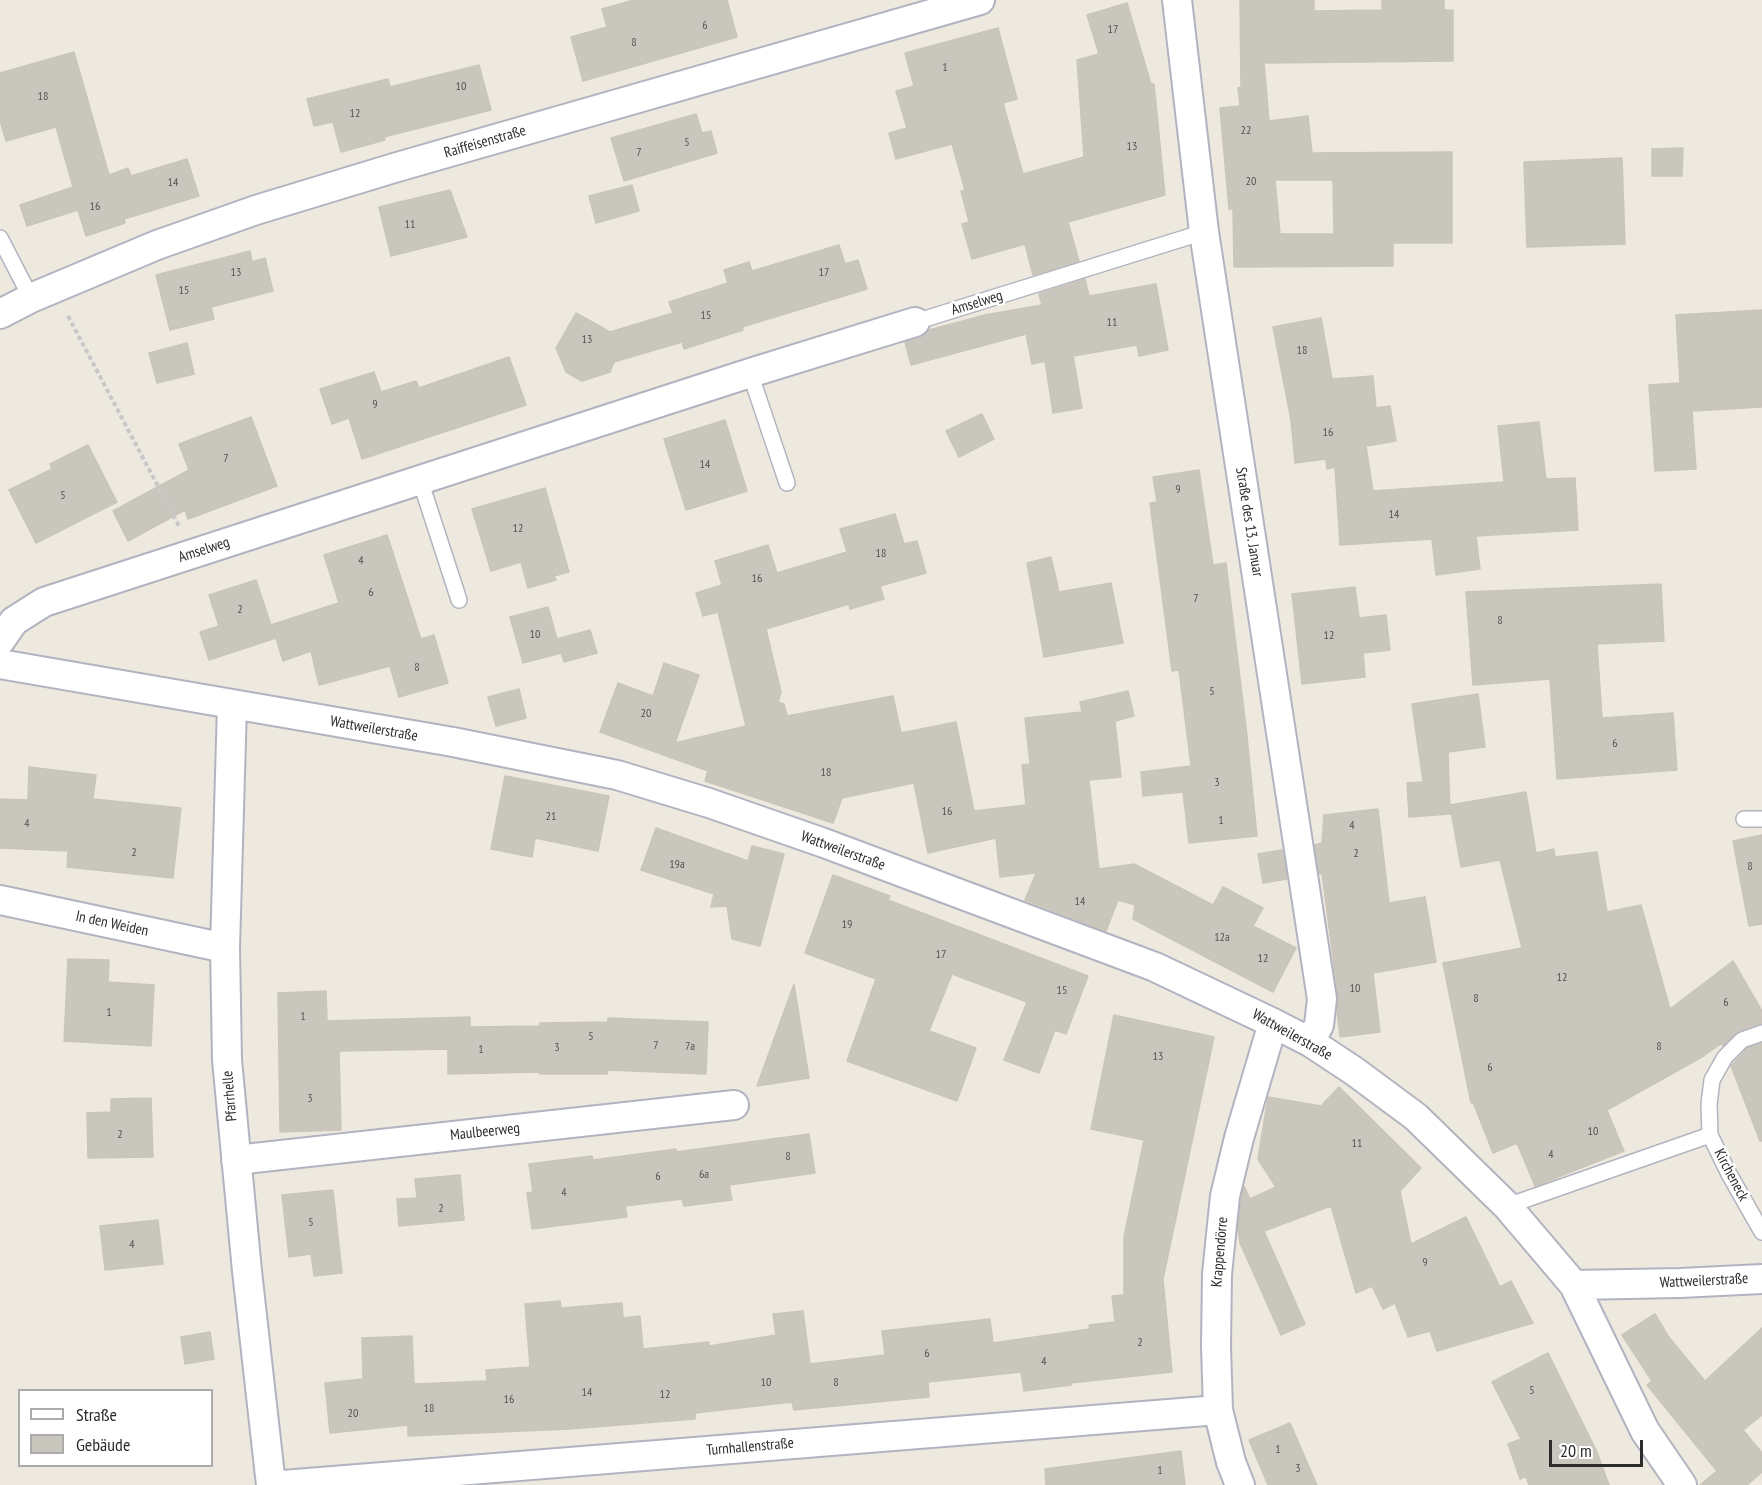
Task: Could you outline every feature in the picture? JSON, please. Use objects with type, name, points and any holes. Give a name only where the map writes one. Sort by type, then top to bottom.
[{"type":"street","name":"Raiffeisenstraße","points":[[0,314],[42,293],[158,245],[256,210],[394,168],[980,0]]},
{"type":"street","name":"Straße des 13. Januar","points":[[1177,0],[1204,232],[1322,999],[1319,1025],[1310,1042]]},
{"type":"street","name":"Amselweg","points":[[0,641],[14,621],[44,602],[750,373],[915,322]]},
{"type":"street","name":"Wattweilerstraße","points":[[0,664],[453,742],[617,775],[709,802],[824,843],[1155,967],[1273,1023],[1310,1042],[1416,1117],[1507,1206],[1574,1285],[1645,1431],[1682,1485]]},
{"type":"street","name":"Pfarrhelle","points":[[232,705],[225,948],[227,1060],[271,1485]]},
{"type":"street","name":"In den Weiden","points":[[0,900],[225,948]]},
{"type":"street","name":"Krappendörre","points":[[1240,1485],[1231,1462],[1218,1410],[1216,1274],[1225,1196],[1239,1138],[1273,1023]]},
{"type":"street","name":"Maulbeerweg","points":[[236,1160],[734,1105]]},
{"type":"street","name":"Wattweilerstraße","points":[[1574,1285],[1762,1279]]},
{"type":"street","name":"Turnhallenstraße","points":[[283,1485],[1218,1410]]},
{"type":"lane","name":"Amselweg","points":[[915,322],[1204,232]]},
{"type":"lane","points":[[0,238],[42,293]]},
{"type":"lane","points":[[750,373],[787,483]]},
{"type":"lane","points":[[420,480],[459,600]]},
{"type":"lane","points":[[1744,819],[1762,819]]},
{"type":"lane","name":"Kircheneck","points":[[1762,1033],[1742,1040],[1725,1057],[1712,1080],[1710,1104],[1710,1135],[1762,1232]]},
{"type":"lane","points":[[1507,1206],[1710,1135]]},
{"type":"path","points":[[42,293],[194,554]]},
{"type":"building","points":[[634,0],[727,0],[737,37],[583,81],[571,37],[607,27],[602,9]]},
{"type":"building","points":[[1240,0],[1314,0],[1314,11],[1382,10],[1382,0],[1444,0],[1444,10],[1453,10],[1453,61],[1264,63],[1269,121],[1308,116],[1312,153],[1452,152],[1452,243],[1393,243],[1393,266],[1234,267],[1233,209],[1229,209],[1220,108],[1240,106],[1238,88],[1241,87]],"holes":[[[1275,180],[1333,180],[1334,234],[1280,234]]]},
{"type":"building","points":[[1127,3],[1151,84],[1154,84],[1165,195],[1068,222],[1079,261],[1033,275],[1025,244],[972,259],[962,224],[969,222],[961,191],[965,190],[952,144],[896,159],[889,133],[907,128],[896,91],[914,86],[905,53],[998,28],[1017,99],[1003,103],[1023,174],[1084,157],[1077,60],[1099,54],[1087,15]]},
{"type":"building","points":[[74,52],[109,175],[128,168],[131,176],[187,159],[199,196],[124,219],[125,223],[86,236],[78,210],[27,226],[20,205],[73,187],[56,127],[6,141],[0,121],[0,73]]},
{"type":"building","points":[[479,65],[491,110],[384,137],[385,140],[341,152],[333,122],[314,126],[307,99],[388,79],[390,87]]},
{"type":"building","points":[[696,114],[702,133],[711,131],[717,153],[624,181],[611,138]]},
{"type":"building","points":[[1683,148],[1682,176],[1652,176],[1652,149]]},
{"type":"building","points":[[1622,158],[1625,244],[1527,247],[1524,162]]},
{"type":"building","points":[[632,185],[639,211],[596,223],[589,196]]},
{"type":"building","points":[[450,190],[467,237],[391,256],[379,207]]},
{"type":"building","points":[[839,245],[845,264],[858,260],[867,289],[742,327],[743,330],[684,349],[682,342],[614,362],[610,372],[582,381],[566,372],[556,348],[576,313],[610,332],[673,313],[669,302],[728,283],[724,270],[749,262],[752,271]]},
{"type":"building","points":[[250,251],[252,262],[265,258],[273,291],[211,307],[214,319],[170,330],[156,275]]},
{"type":"building","points":[[1085,279],[1089,296],[1156,284],[1168,350],[1139,356],[1137,345],[1073,356],[1082,408],[1053,413],[1045,361],[1032,364],[1026,334],[911,365],[905,342],[920,338],[929,330],[985,315],[1042,305],[1039,294]]},
{"type":"building","points":[[1762,310],[1762,407],[1692,411],[1696,469],[1655,471],[1649,385],[1680,383],[1676,315]]},
{"type":"building","points":[[1321,318],[1332,379],[1373,376],[1376,408],[1390,406],[1396,441],[1366,446],[1373,491],[1504,482],[1498,426],[1539,422],[1546,479],[1575,478],[1578,530],[1476,536],[1480,569],[1436,575],[1432,539],[1340,545],[1335,467],[1327,469],[1326,459],[1295,463],[1291,420],[1273,327]]},
{"type":"building","points":[[187,343],[194,374],[157,383],[149,353]]},
{"type":"building","points":[[509,357],[526,405],[362,459],[349,418],[332,424],[320,389],[374,372],[381,392],[416,381],[419,388]]},
{"type":"building","points":[[982,414],[994,439],[959,457],[946,431]]},
{"type":"building","points":[[251,417],[277,486],[188,519],[185,510],[128,541],[113,511],[189,470],[179,444]]},
{"type":"building","points":[[725,420],[747,491],[686,510],[664,439]]},
{"type":"building","points":[[88,445],[117,502],[36,543],[9,490],[52,469],[50,464]]},
{"type":"building","points":[[1199,470],[1213,565],[1226,563],[1257,836],[1189,843],[1183,792],[1143,796],[1141,772],[1191,766],[1179,670],[1172,671],[1150,503],[1157,502],[1153,477]]},
{"type":"building","points":[[545,488],[569,572],[554,576],[556,580],[528,588],[521,562],[491,571],[472,509]]},
{"type":"building","points":[[895,514],[904,544],[917,541],[926,573],[880,586],[884,599],[850,609],[849,604],[766,629],[781,692],[778,702],[784,704],[787,716],[893,696],[901,733],[956,722],[974,811],[1026,805],[1022,765],[1030,764],[1025,718],[1082,712],[1080,702],[1128,691],[1134,716],[1115,721],[1121,777],[1089,780],[1099,869],[1134,864],[1213,905],[1223,887],[1263,908],[1253,926],[1296,948],[1273,992],[1133,919],[1135,905],[1118,900],[1106,931],[1025,900],[1036,873],[1000,877],[996,838],[928,853],[914,783],[842,798],[833,823],[705,781],[708,771],[600,732],[618,683],[653,696],[664,663],[699,675],[675,743],[746,726],[718,612],[703,616],[696,593],[722,585],[715,561],[768,545],[777,573],[847,552],[840,529]]},
{"type":"building","points":[[387,535],[421,639],[434,635],[448,683],[399,697],[390,666],[319,685],[311,651],[283,661],[276,638],[209,660],[200,632],[219,626],[209,595],[256,580],[271,625],[339,603],[324,555]]},
{"type":"building","points":[[1051,557],[1059,592],[1111,583],[1123,643],[1044,657],[1027,563]]},
{"type":"building","points":[[1661,584],[1664,641],[1597,644],[1602,718],[1673,713],[1677,770],[1557,779],[1550,679],[1473,685],[1466,592]]},
{"type":"building","points":[[1355,587],[1359,618],[1386,615],[1390,650],[1363,653],[1365,677],[1302,684],[1292,594]]},
{"type":"building","points":[[548,607],[561,653],[523,663],[510,617]]},
{"type":"building","points":[[590,630],[597,653],[564,662],[557,639]]},
{"type":"building","points":[[519,689],[526,718],[496,726],[488,697]]},
{"type":"building","points":[[1478,694],[1485,747],[1448,752],[1450,814],[1409,817],[1407,783],[1423,782],[1412,704]]},
{"type":"building","points":[[29,767],[96,775],[93,799],[181,808],[173,878],[67,867],[68,851],[0,848],[0,799],[28,800]]},
{"type":"building","points":[[505,776],[609,796],[598,851],[535,838],[532,857],[491,849]]},
{"type":"building","points":[[1526,792],[1536,853],[1554,849],[1555,857],[1597,852],[1607,912],[1641,905],[1670,1009],[1733,961],[1762,1011],[1762,1023],[1738,1031],[1723,1046],[1722,1043],[1702,1057],[1607,1110],[1624,1151],[1535,1186],[1517,1143],[1493,1153],[1473,1102],[1471,1103],[1443,963],[1522,948],[1500,860],[1461,867],[1450,805]]},
{"type":"building","points":[[1378,809],[1389,903],[1425,897],[1436,962],[1373,973],[1380,1032],[1340,1037],[1338,996],[1322,873],[1319,874],[1315,845],[1322,843],[1324,815]]},
{"type":"building","points":[[656,828],[748,861],[752,846],[784,854],[760,946],[732,939],[727,906],[711,907],[714,894],[641,870]]},
{"type":"building","points":[[1762,835],[1762,924],[1749,926],[1733,841]]},
{"type":"building","points":[[1282,850],[1287,879],[1263,883],[1258,854]]},
{"type":"building","points":[[833,875],[890,896],[888,900],[1088,976],[1066,1034],[1055,1030],[1039,1073],[1004,1060],[1027,1002],[952,974],[929,1031],[976,1048],[957,1101],[847,1061],[876,979],[805,953]]},
{"type":"building","points":[[68,959],[109,960],[108,982],[154,985],[151,1046],[64,1041]]},
{"type":"building","points":[[794,984],[809,1078],[757,1086]]},
{"type":"building","points":[[326,991],[327,1021],[470,1017],[470,1027],[608,1022],[608,1018],[708,1022],[706,1074],[608,1070],[607,1074],[540,1074],[540,1072],[448,1074],[448,1049],[339,1051],[341,1130],[280,1132],[278,993]]},
{"type":"building","points":[[1114,1015],[1214,1037],[1163,1279],[1172,1372],[1070,1383],[1071,1385],[1024,1391],[1021,1372],[928,1382],[929,1397],[794,1410],[792,1402],[695,1413],[695,1419],[569,1429],[408,1436],[408,1425],[330,1433],[325,1383],[363,1379],[362,1338],[412,1336],[414,1384],[487,1381],[486,1370],[530,1367],[525,1304],[560,1301],[561,1308],[622,1303],[623,1318],[640,1316],[643,1349],[709,1342],[709,1346],[776,1335],[773,1314],[803,1311],[810,1364],[885,1355],[882,1331],[990,1319],[993,1343],[1090,1329],[1089,1325],[1115,1322],[1112,1296],[1124,1295],[1124,1237],[1144,1140],[1091,1129]]},
{"type":"building","points":[[1762,1043],[1762,1141],[1760,1141],[1731,1066],[1747,1048]]},
{"type":"building","points":[[1339,1087],[1421,1168],[1400,1191],[1411,1244],[1466,1217],[1500,1287],[1511,1281],[1533,1323],[1437,1351],[1430,1331],[1408,1337],[1395,1303],[1383,1309],[1372,1286],[1356,1293],[1331,1206],[1264,1231],[1305,1324],[1281,1335],[1240,1243],[1238,1229],[1244,1186],[1250,1199],[1276,1187],[1258,1159],[1268,1097],[1321,1106]]},
{"type":"building","points":[[151,1098],[153,1157],[88,1158],[87,1113],[111,1112],[111,1099]]},
{"type":"building","points":[[809,1134],[815,1173],[729,1185],[732,1200],[684,1206],[682,1199],[625,1206],[627,1217],[532,1229],[527,1193],[533,1192],[529,1164],[592,1156],[593,1160],[676,1149],[676,1152]]},
{"type":"building","points":[[460,1175],[464,1220],[399,1226],[397,1199],[417,1198],[415,1179]]},
{"type":"building","points":[[333,1190],[342,1273],[314,1276],[311,1254],[289,1257],[282,1195]]},
{"type":"building","points":[[158,1220],[163,1264],[105,1270],[100,1226]]},
{"type":"building","points":[[1655,1314],[1668,1336],[1705,1381],[1762,1328],[1762,1415],[1743,1430],[1762,1453],[1762,1472],[1747,1485],[1700,1485],[1717,1471],[1647,1385],[1652,1381],[1622,1335]]},
{"type":"building","points":[[210,1332],[214,1359],[185,1364],[181,1337]]},
{"type":"building","points":[[1548,1353],[1597,1452],[1609,1485],[1529,1485],[1526,1476],[1520,1479],[1508,1444],[1521,1439],[1492,1382]]},
{"type":"building","points":[[1290,1423],[1317,1485],[1268,1485],[1249,1440]]},
{"type":"building","points":[[1181,1451],[1185,1485],[1046,1485],[1045,1469]]}]
